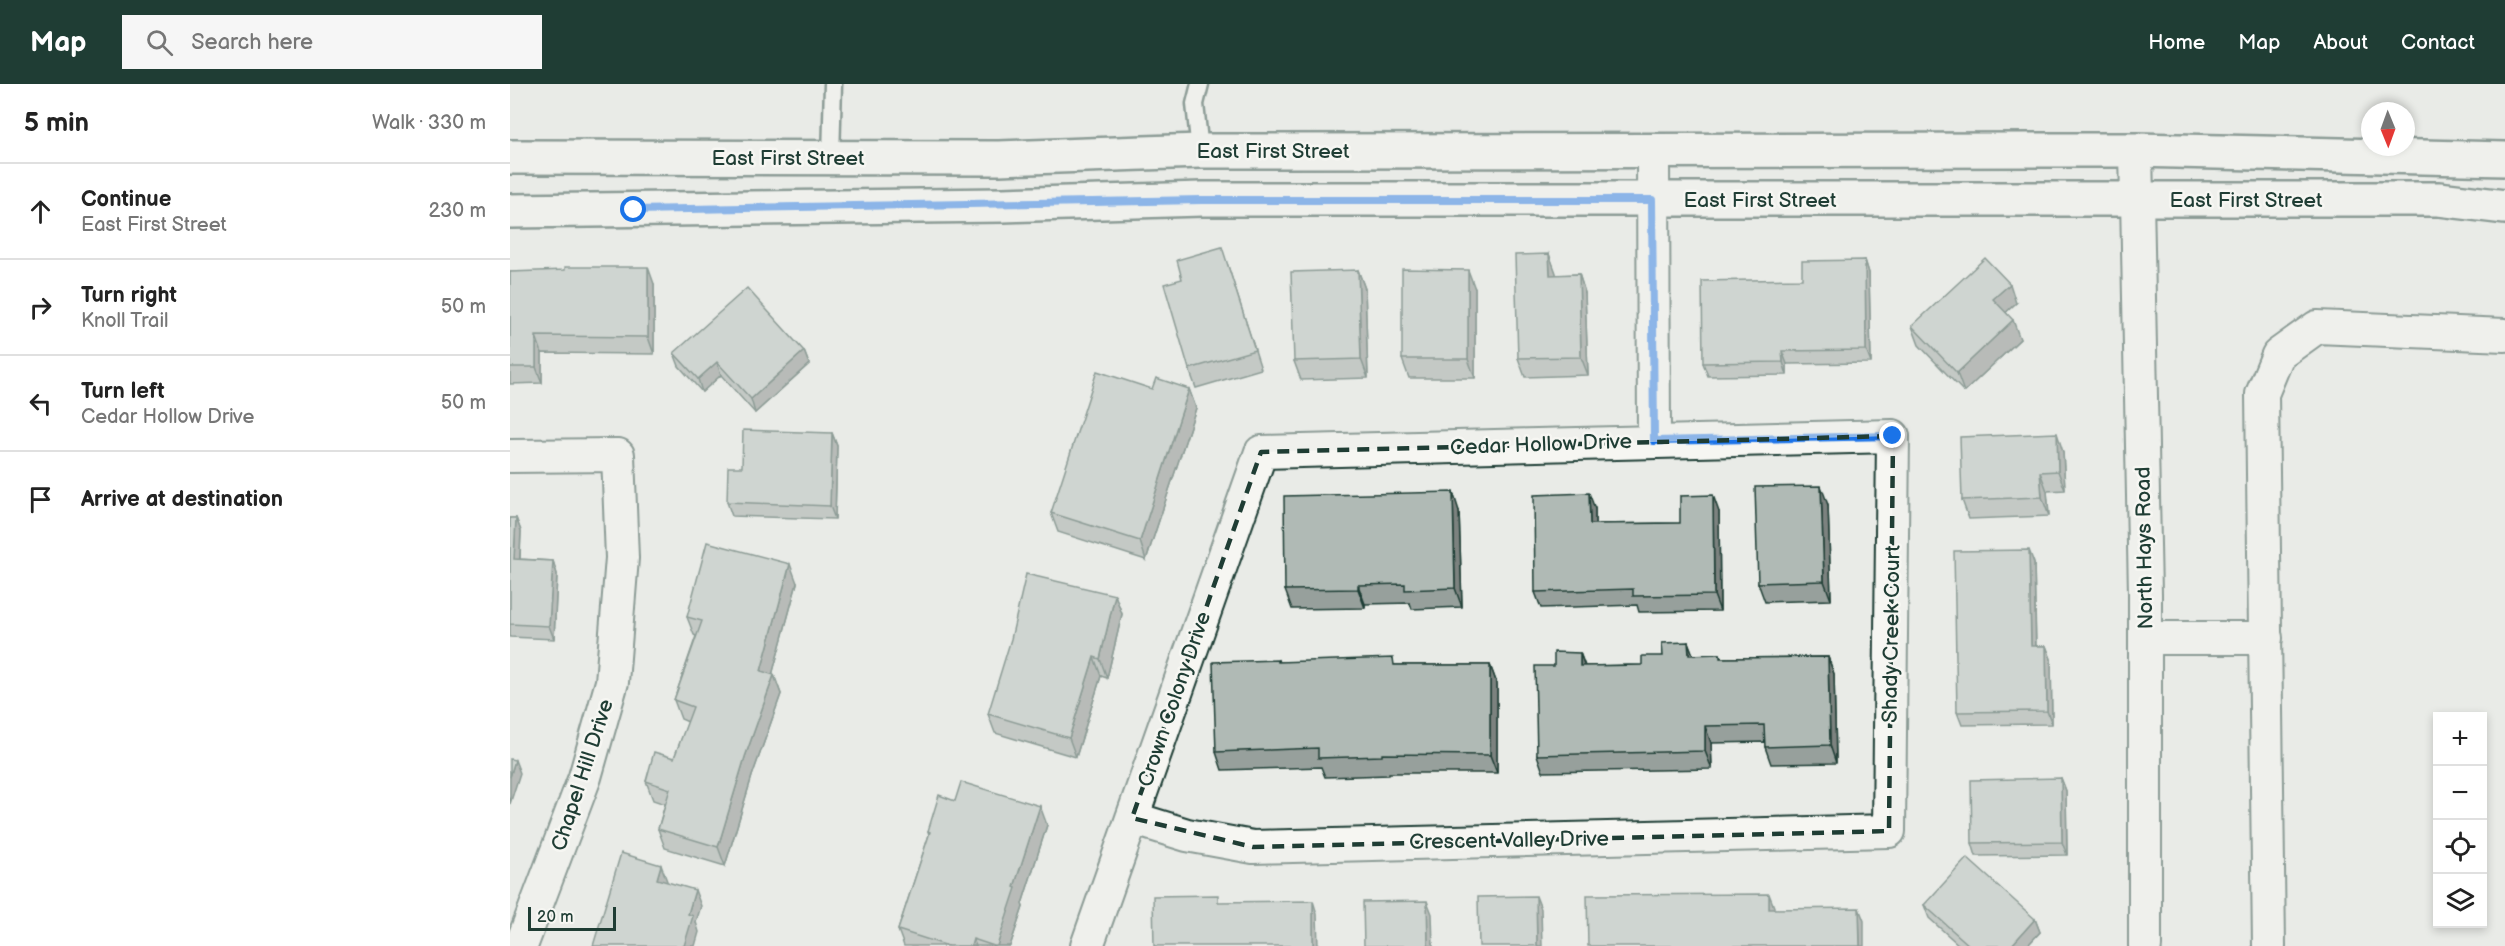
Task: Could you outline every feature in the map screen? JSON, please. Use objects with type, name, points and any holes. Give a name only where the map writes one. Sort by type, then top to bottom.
[{"type":"main road","name":"East First Street","points":[[510,156],[999,158],[1200,151],[2136,150],[2505,159]]},
{"type":"main road","points":[[1200,151],[1202,200]]},
{"type":"main road","points":[[633,158],[634,210]]},
{"type":"main road","points":[[831,158],[831,207]]},
{"type":"main road","name":"East First Street","points":[[510,211],[1202,200],[2439,199],[2505,207]]},
{"type":"street","points":[[1653,150],[1654,441]]},
{"type":"street","name":"North Hays Road","points":[[2136,150],[2145,638],[2145,946]]},
{"type":"street","points":[[2269,946],[2262,394],[2278,355],[2317,327],[2505,335]]},
{"type":"street","name":"Cedar Hollow Drive","points":[[1261,452],[1893,436]]},
{"type":"street","name":"Shady Creek Court","points":[[1888,831],[1893,436]]},
{"type":"street","name":"Crown Colony Drive","points":[[1087,946],[1261,452]]},
{"type":"street","name":"Chapel Hill Drive","points":[[510,456],[618,455],[621,558],[612,682],[585,777],[520,946]]},
{"type":"street","points":[[2145,638],[2266,638]]},
{"type":"street","name":"Crescent Valley Drive","points":[[1132,818],[1187,835],[1253,847],[1888,831]]},
{"type":"lane","points":[[831,158],[832,84]]},
{"type":"lane","points":[[1200,84],[1195,104],[1200,151]]},
{"type":"highlighted area","points":[[1893,436],[1889,831],[1253,847],[1132,818],[1261,452]]},
{"type":"building","points":[[1222,247],[1255,350],[1189,369],[1164,284],[1182,279],[1177,260]]},
{"type":"building","points":[[1549,254],[1550,275],[1579,274],[1581,357],[1518,358],[1515,255]]},
{"type":"building","points":[[1985,258],[2010,284],[1993,299],[2013,320],[1957,373],[1912,326]]},
{"type":"building","points":[[1865,260],[1866,350],[1782,351],[1783,362],[1703,363],[1702,281],[1802,279],[1802,261]]},
{"type":"building","points":[[565,267],[648,267],[648,337],[536,336],[536,367],[510,367],[510,272],[565,270]]},
{"type":"building","points":[[1402,269],[1468,270],[1468,359],[1402,359]]},
{"type":"building","points":[[1358,270],[1361,359],[1294,361],[1291,272]]},
{"type":"building","points":[[747,288],[804,351],[751,399],[717,362],[698,379],[674,353]]},
{"type":"building","points":[[1097,371],[1152,389],[1156,378],[1189,389],[1140,541],[1051,513]]},
{"type":"building","points":[[743,430],[832,433],[830,506],[727,502],[728,467],[742,467]]},
{"type":"building","points":[[2057,433],[2058,471],[2040,472],[2042,497],[1962,500],[1960,437]]},
{"type":"building","points":[[1821,486],[1824,581],[1758,583],[1755,487]]},
{"type":"building","points":[[1453,492],[1455,588],[1405,590],[1405,584],[1358,585],[1358,589],[1285,590],[1284,496]]},
{"type":"building","points":[[1589,493],[1590,524],[1680,523],[1680,496],[1713,495],[1714,595],[1633,596],[1633,589],[1535,592],[1534,495]]},
{"type":"building","points":[[510,518],[516,518],[514,559],[553,561],[549,626],[510,624]]},
{"type":"building","points":[[707,542],[790,564],[761,671],[774,675],[745,757],[718,847],[658,829],[670,789],[646,781],[654,752],[674,758],[693,707],[674,700],[702,621],[687,617]]},
{"type":"building","points":[[2029,550],[2031,646],[2046,646],[2047,711],[1957,712],[1954,551]]},
{"type":"building","points":[[1026,574],[1115,595],[1100,659],[1094,657],[1069,738],[988,714],[1011,639]]},
{"type":"building","points":[[1688,642],[1689,655],[1720,654],[1720,658],[1828,657],[1830,745],[1765,747],[1764,725],[1705,726],[1705,751],[1537,755],[1535,666],[1554,666],[1554,652],[1580,653],[1580,666],[1642,665],[1642,656],[1663,656],[1662,643]]},
{"type":"building","points":[[1393,658],[1394,665],[1490,665],[1490,755],[1382,754],[1382,756],[1318,758],[1318,748],[1216,752],[1213,662]]},
{"type":"building","points":[[510,759],[515,760],[510,777]]},
{"type":"building","points":[[2061,778],[2062,842],[1972,843],[1971,780]]},
{"type":"building","points":[[961,782],[1040,806],[997,946],[973,939],[971,946],[948,946],[898,930],[930,832],[928,831],[939,795],[955,801]]},
{"type":"building","points":[[621,853],[661,865],[657,879],[695,890],[688,914],[693,916],[684,946],[593,946]]},
{"type":"building","points":[[1967,858],[2035,919],[2011,946],[1970,946],[1924,905]]},
{"type":"building","points":[[1769,894],[1769,909],[1859,908],[1860,946],[1588,946],[1587,895]]},
{"type":"building","points":[[1218,895],[1218,902],[1313,901],[1313,946],[1154,946],[1153,896]]},
{"type":"building","points":[[1536,896],[1537,946],[1479,946],[1478,897]]},
{"type":"building","points":[[1427,901],[1428,946],[1364,946],[1363,902]]},
{"type":"route","points":[[634,210],[1202,200],[1652,200],[1654,441],[1893,436]]}]
